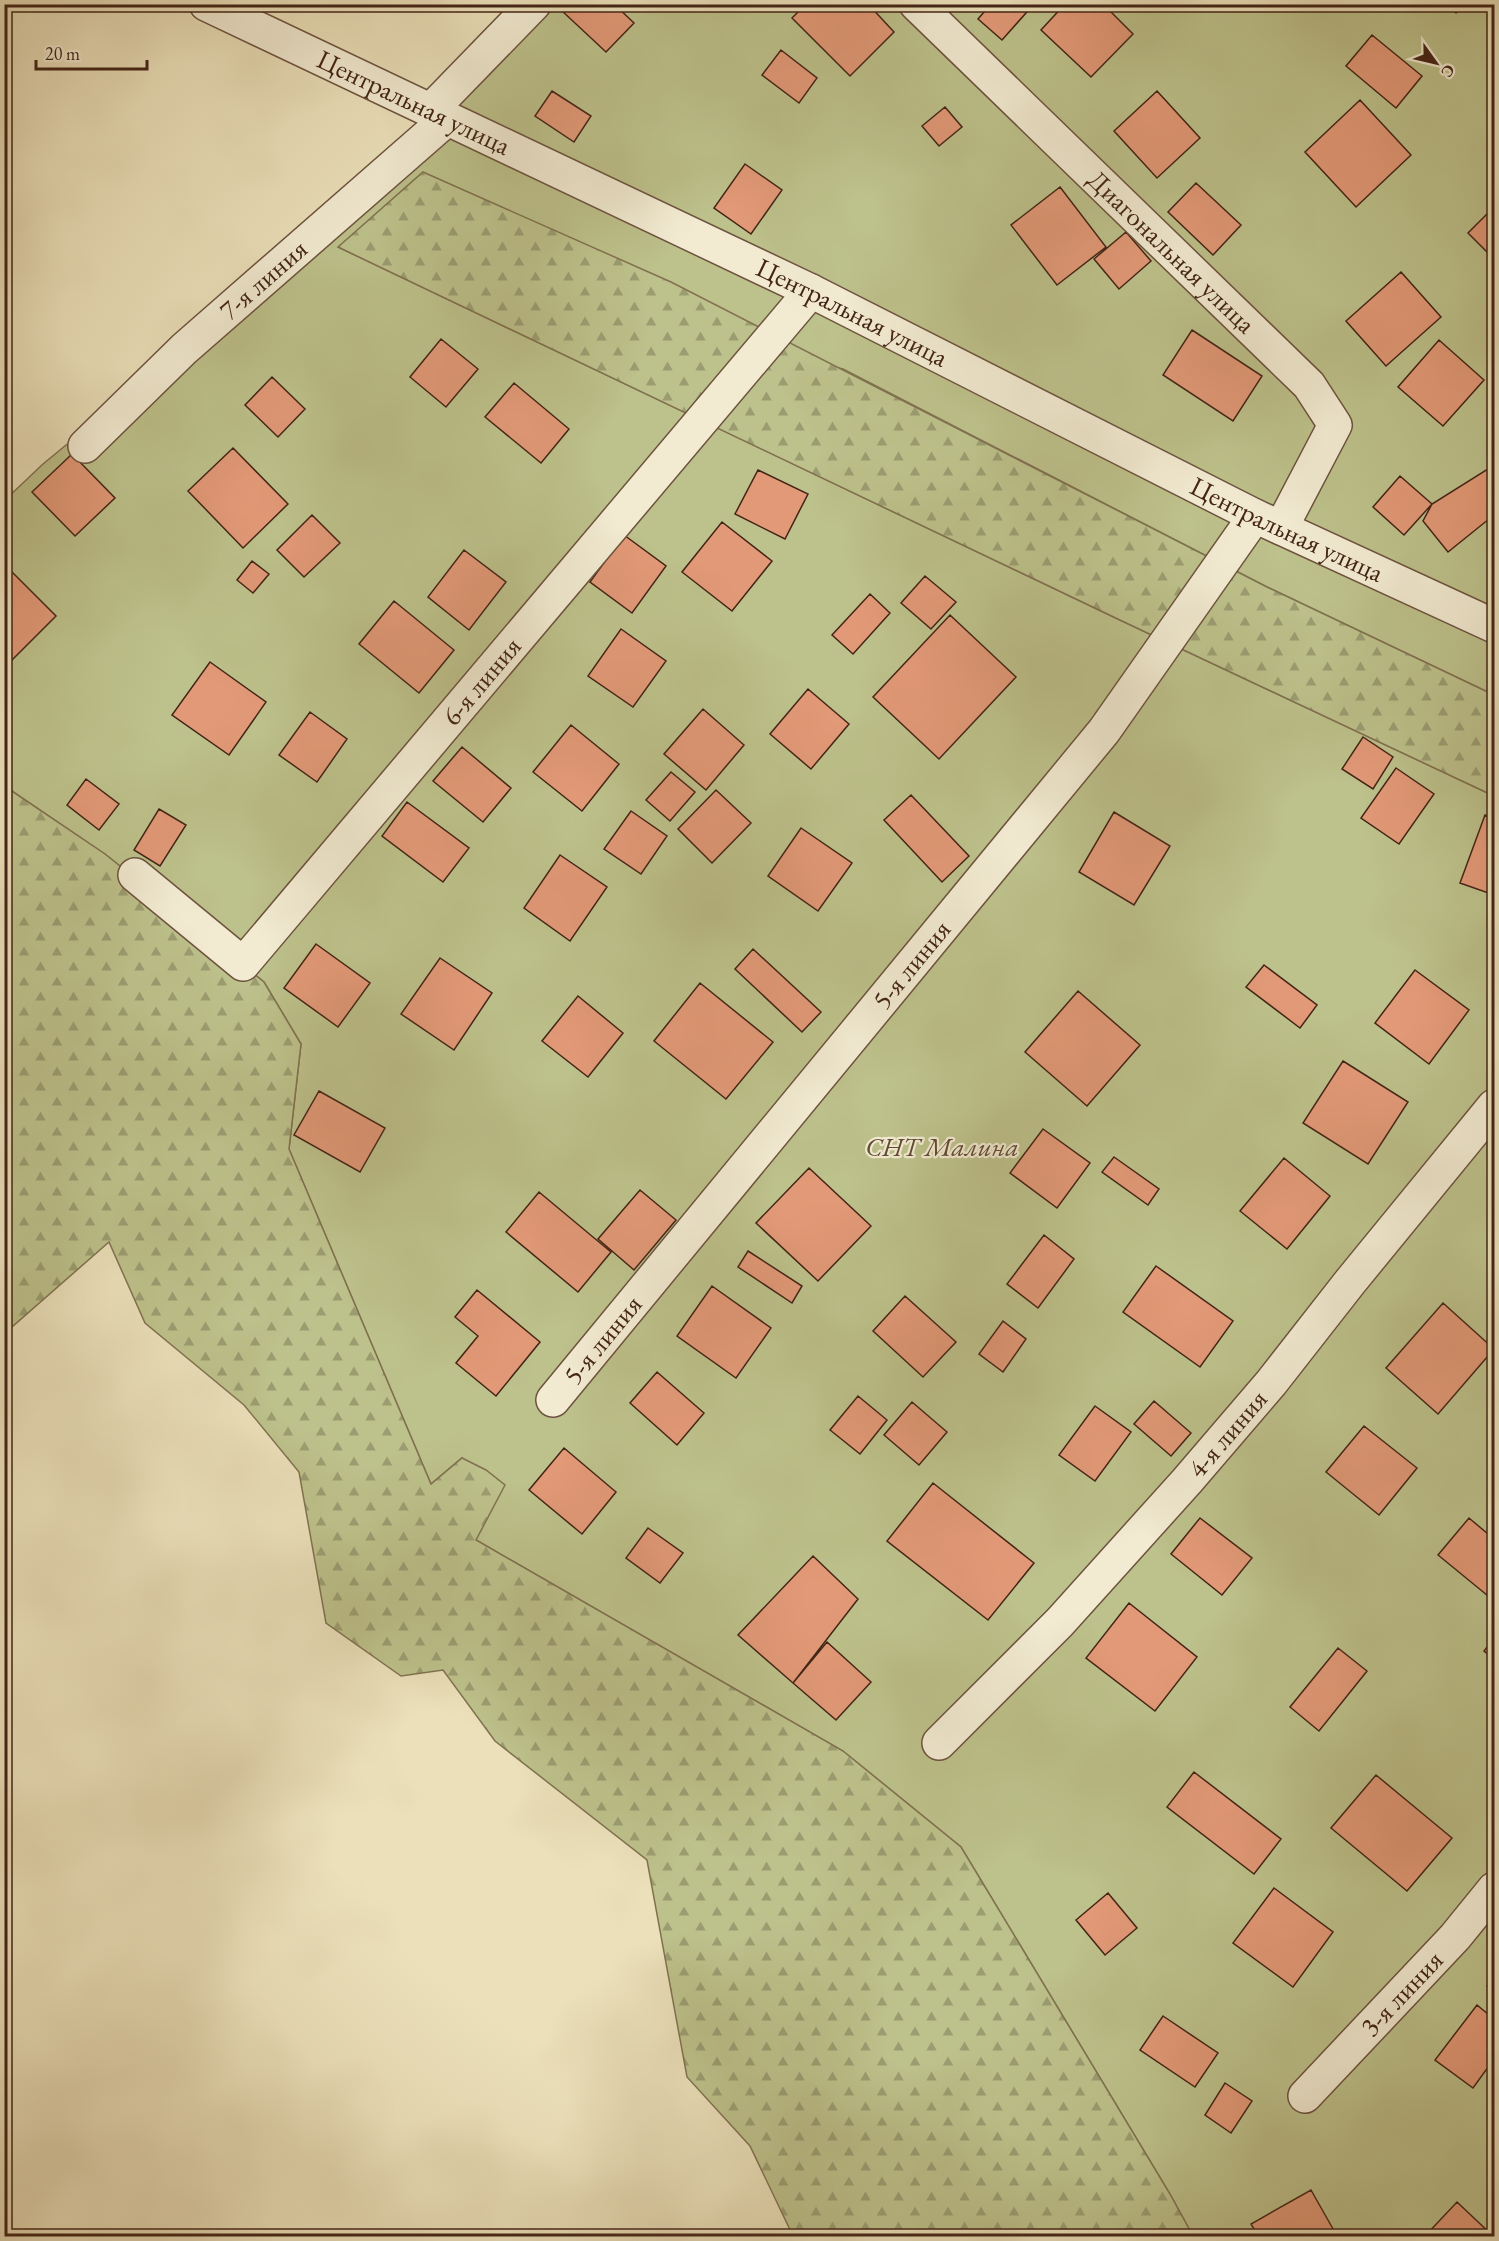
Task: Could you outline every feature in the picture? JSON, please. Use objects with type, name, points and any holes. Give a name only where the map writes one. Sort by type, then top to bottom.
[{"type":"street","name":"Центральная улица","points":[[206,4],[811,291],[1268,522],[1494,626]]},
{"type":"street","name":"7-я линия","points":[[85,446],[184,348],[439,115],[534,4]]},
{"type":"street","name":"Диагональная улица","points":[[916,4],[1309,385],[1335,425],[1268,522]]},
{"type":"street","name":"6-я линия","points":[[135,875],[243,964],[811,291]]},
{"type":"street","name":"5-я линия","points":[[553,1400],[1104,731],[1268,522]]},
{"type":"street","name":"4-я линия","points":[[939,1743],[1060,1622],[1187,1481],[1271,1383],[1494,1106]]},
{"type":"street","name":"3-я линия","points":[[1305,2096],[1455,1936],[1494,1889]]},
{"type":"green space","name":"СНТ Малина","points":[[534,5],[1494,5],[1494,695],[1267,587],[843,369],[338,247],[1494,796],[1494,2236],[1193,2236],[961,1847],[843,1751],[476,1540],[462,1458],[431,1484],[289,1149],[301,1044],[264,982],[105,854],[5,786],[5,500],[43,464],[184,348],[437,128]]},
{"type":"green space","points":[[423,172],[671,282],[1267,587],[1494,695],[1494,796],[338,247]]},
{"type":"green space","points":[[4,786],[105,854],[264,982],[301,1044],[289,1149],[431,1484],[462,1458],[486,1470],[505,1485],[476,1540],[843,1751],[961,1847],[1193,2236],[793,2236],[750,2146],[687,2077],[647,1860],[495,1741],[443,1670],[401,1676],[326,1623],[299,1472],[244,1405],[145,1323],[109,1242],[5,1333]]},
{"type":"building","points":[[566,4],[614,4],[634,23],[606,52],[561,10]]},
{"type":"building","points":[[806,4],[868,4],[894,32],[850,76],[792,18]]},
{"type":"building","points":[[991,4],[1034,4],[1002,40],[978,19]]},
{"type":"building","points":[[1065,4],[1103,4],[1133,34],[1091,77],[1041,30]]},
{"type":"building","points":[[1447,4],[1464,4],[1456,13]]},
{"type":"building","points":[[1372,35],[1422,76],[1396,108],[1346,66]]},
{"type":"building","points":[[781,50],[817,78],[799,103],[762,75]]},
{"type":"building","points":[[552,91],[591,116],[574,142],[535,116]]},
{"type":"building","points":[[1157,91],[1200,138],[1157,178],[1114,131]]},
{"type":"building","points":[[1360,100],[1411,155],[1356,207],[1305,152]]},
{"type":"building","points":[[945,107],[962,127],[939,146],[922,126]]},
{"type":"building","points":[[745,164],[782,190],[751,234],[714,208]]},
{"type":"building","points":[[1196,183],[1241,225],[1213,255],[1168,212]]},
{"type":"building","points":[[1060,187],[1106,247],[1057,285],[1011,225]]},
{"type":"building","points":[[1489,212],[1494,217],[1494,250],[1490,255],[1468,233]]},
{"type":"building","points":[[1126,232],[1151,261],[1119,289],[1094,259]]},
{"type":"building","points":[[1401,272],[1441,317],[1386,366],[1346,321]]},
{"type":"building","points":[[1192,330],[1262,376],[1233,421],[1163,375]]},
{"type":"building","points":[[441,339],[478,369],[446,407],[410,377]]},
{"type":"building","points":[[1439,340],[1484,380],[1443,426],[1398,387]]},
{"type":"building","points":[[272,377],[305,409],[278,437],[245,405]]},
{"type":"building","points":[[514,383],[569,429],[541,463],[485,417]]},
{"type":"building","points":[[233,448],[288,504],[243,548],[188,491]]},
{"type":"building","points":[[72,454],[115,498],[75,536],[32,492]]},
{"type":"building","points":[[1491,467],[1494,472],[1494,515],[1448,552],[1423,521],[1432,504]]},
{"type":"building","points":[[758,470],[808,494],[785,539],[735,514]]},
{"type":"building","points":[[1400,476],[1432,504],[1404,535],[1373,507]]},
{"type":"building","points":[[312,515],[340,543],[304,577],[277,550]]},
{"type":"building","points":[[722,522],[772,561],[732,611],[682,572]]},
{"type":"building","points":[[624,535],[666,566],[632,613],[590,582]]},
{"type":"building","points":[[464,550],[506,582],[469,630],[428,597]]},
{"type":"building","points":[[252,561],[269,574],[253,593],[237,580]]},
{"type":"building","points":[[11,571],[56,616],[8,664],[4,661],[4,578]]},
{"type":"building","points":[[925,576],[956,602],[931,629],[901,603]]},
{"type":"building","points":[[870,594],[890,613],[853,654],[832,635]]},
{"type":"building","points":[[394,601],[454,650],[419,693],[359,644]]},
{"type":"building","points":[[950,615],[1016,677],[939,759],[873,697]]},
{"type":"building","points":[[621,629],[666,661],[633,707],[588,676]]},
{"type":"building","points":[[210,662],[266,702],[229,755],[172,715]]},
{"type":"building","points":[[808,689],[849,724],[811,769],[770,734]]},
{"type":"building","points":[[703,709],[744,745],[706,790],[664,754]]},
{"type":"building","points":[[310,712],[347,739],[317,782],[279,755]]},
{"type":"building","points":[[571,725],[619,764],[582,811],[533,772]]},
{"type":"building","points":[[1363,737],[1393,757],[1373,789],[1342,769]]},
{"type":"building","points":[[462,747],[511,788],[483,822],[433,781]]},
{"type":"building","points":[[1396,768],[1434,794],[1399,844],[1361,818]]},
{"type":"building","points":[[671,772],[695,792],[670,821],[646,800]]},
{"type":"building","points":[[86,779],[119,804],[99,830],[67,805]]},
{"type":"building","points":[[716,790],[751,823],[712,863],[678,829]]},
{"type":"building","points":[[911,795],[969,856],[942,882],[884,820]]},
{"type":"building","points":[[407,802],[469,848],[443,882],[382,836]]},
{"type":"building","points":[[159,809],[186,825],[160,866],[134,850]]},
{"type":"building","points":[[631,811],[667,836],[641,874],[604,849]]},
{"type":"building","points":[[1114,812],[1170,846],[1134,905],[1079,872]]},
{"type":"building","points":[[1485,815],[1494,819],[1494,895],[1460,883]]},
{"type":"building","points":[[801,828],[852,863],[818,911],[768,876]]},
{"type":"building","points":[[560,855],[607,887],[570,941],[524,908]]},
{"type":"building","points":[[316,944],[370,983],[338,1027],[284,988]]},
{"type":"building","points":[[753,949],[821,1012],[802,1032],[735,969]]},
{"type":"building","points":[[440,958],[492,993],[454,1050],[401,1014]]},
{"type":"building","points":[[1264,965],[1317,1005],[1300,1028],[1246,987]]},
{"type":"building","points":[[1415,970],[1469,1010],[1429,1064],[1375,1023]]},
{"type":"building","points":[[700,983],[773,1042],[726,1099],[654,1041]]},
{"type":"building","points":[[1078,991],[1140,1045],[1087,1106],[1025,1052]]},
{"type":"building","points":[[578,996],[623,1033],[588,1077],[542,1041]]},
{"type":"building","points":[[1343,1061],[1408,1102],[1368,1164],[1303,1123]]},
{"type":"building","points":[[319,1091],[385,1128],[360,1172],[294,1135]]},
{"type":"building","points":[[1043,1129],[1090,1163],[1057,1208],[1010,1173]]},
{"type":"building","points":[[1114,1157],[1159,1189],[1148,1205],[1102,1172]]},
{"type":"building","points":[[1284,1158],[1330,1196],[1287,1249],[1240,1211]]},
{"type":"building","points":[[809,1168],[871,1226],[818,1281],[756,1223]]},
{"type":"building","points":[[640,1190],[676,1220],[634,1270],[598,1239]]},
{"type":"building","points":[[539,1192],[611,1252],[578,1292],[506,1232]]},
{"type":"building","points":[[1044,1235],[1074,1259],[1038,1308],[1007,1284]]},
{"type":"building","points":[[748,1251],[802,1286],[792,1303],[738,1267]]},
{"type":"building","points":[[1156,1266],[1233,1321],[1200,1367],[1123,1312]]},
{"type":"building","points":[[712,1286],[771,1328],[736,1378],[677,1336]]},
{"type":"building","points":[[477,1290],[540,1342],[496,1396],[456,1363],[478,1336],[455,1317]]},
{"type":"building","points":[[905,1296],[956,1342],[923,1377],[873,1331]]},
{"type":"building","points":[[1443,1303],[1494,1349],[1438,1414],[1386,1368]]},
{"type":"building","points":[[1003,1321],[1026,1339],[1003,1372],[979,1354]]},
{"type":"building","points":[[657,1372],[704,1413],[677,1445],[630,1403]]},
{"type":"building","points":[[858,1396],[887,1420],[860,1454],[830,1430]]},
{"type":"building","points":[[1154,1401],[1191,1433],[1171,1456],[1134,1424]]},
{"type":"building","points":[[912,1402],[947,1432],[919,1465],[884,1435]]},
{"type":"building","points":[[1095,1406],[1131,1432],[1095,1481],[1059,1455]]},
{"type":"building","points":[[1364,1426],[1417,1468],[1379,1515],[1326,1472]]},
{"type":"building","points":[[564,1448],[616,1492],[582,1534],[529,1490]]},
{"type":"building","points":[[933,1483],[1034,1563],[988,1620],[887,1541]]},
{"type":"building","points":[[1200,1518],[1252,1558],[1222,1595],[1171,1554]]},
{"type":"building","points":[[1469,1518],[1494,1539],[1493,1600],[1438,1555]]},
{"type":"building","points":[[648,1528],[683,1553],[660,1583],[626,1558]]},
{"type":"building","points":[[813,1556],[858,1599],[793,1683],[738,1635]]},
{"type":"building","points":[[1129,1603],[1197,1657],[1155,1711],[1086,1658]]},
{"type":"building","points":[[1494,1638],[1494,1659],[1484,1651]]},
{"type":"building","points":[[827,1642],[871,1682],[836,1720],[793,1683]]},
{"type":"building","points":[[1338,1648],[1367,1671],[1319,1731],[1290,1707]]},
{"type":"building","points":[[1194,1772],[1281,1839],[1254,1874],[1167,1807]]},
{"type":"building","points":[[1376,1775],[1452,1838],[1407,1891],[1331,1828]]},
{"type":"building","points":[[1274,1888],[1333,1932],[1293,1987],[1233,1943]]},
{"type":"building","points":[[1108,1893],[1137,1928],[1105,1955],[1076,1920]]},
{"type":"building","points":[[1494,1977],[1494,1993],[1487,1986]]},
{"type":"building","points":[[1477,2005],[1494,2019],[1494,2059],[1473,2088],[1435,2060]]},
{"type":"building","points":[[1163,2016],[1218,2053],[1195,2087],[1140,2050]]},
{"type":"building","points":[[1225,2083],[1252,2101],[1231,2133],[1205,2115]]},
{"type":"building","points":[[1311,2190],[1337,2236],[1258,2236],[1251,2224]]},
{"type":"building","points":[[1457,2202],[1493,2236],[1425,2236]]}]
